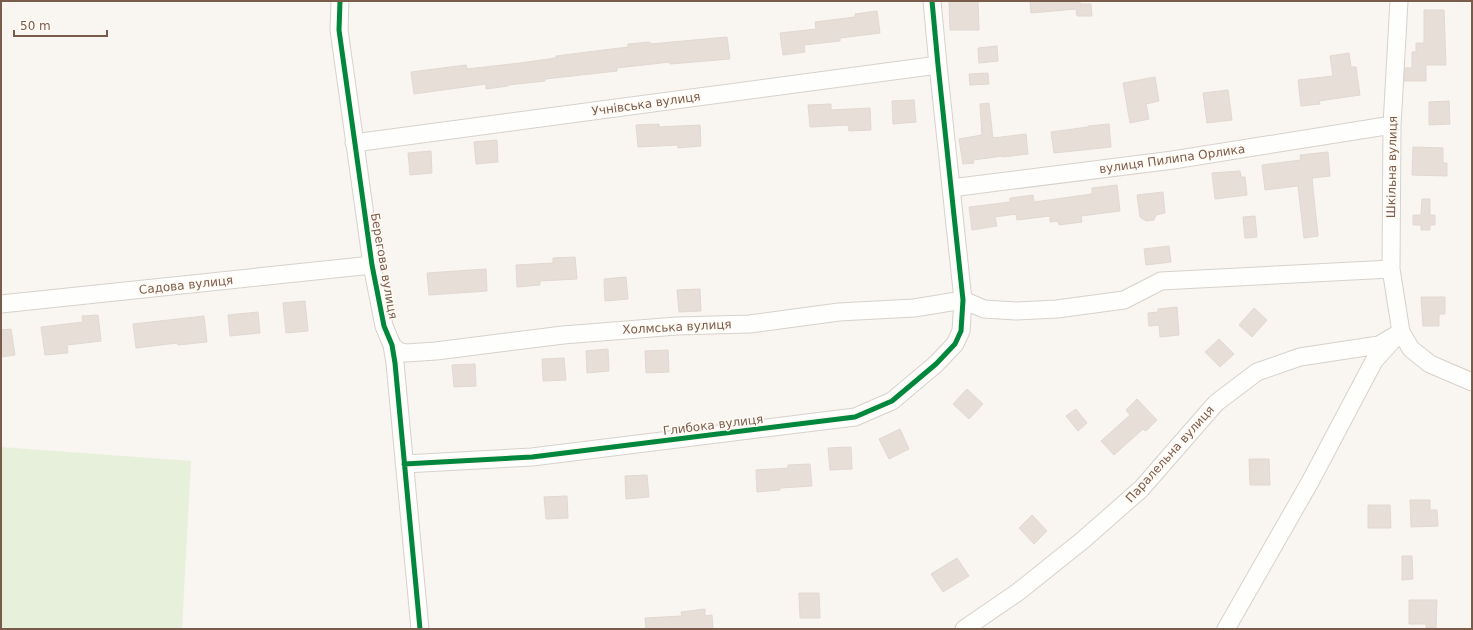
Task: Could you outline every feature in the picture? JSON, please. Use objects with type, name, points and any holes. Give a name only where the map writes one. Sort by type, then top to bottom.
[{"type":"street","name":"Берегова вулиця","points":[[340,1],[339,30],[372,265],[384,326],[392,344],[420,629]]},
{"type":"street","name":"Глибока вулиця","points":[[404,464],[532,457],[855,417],[892,401],[936,364],[955,344],[961,331],[963,300],[932,1]]},
{"type":"street","name":"Шкільна вулиця","points":[[1399,1],[1392,125],[1391,269],[1401,332]]},
{"type":"street","name":"Учнівська вулиця","points":[[354,143],[938,65]]},
{"type":"street","name":"вулиця Пилипа Орлика","points":[[951,188],[1173,160],[1392,125]]},
{"type":"street","name":"Садова вулиця","points":[[1,304],[372,265]]},
{"type":"street","points":[[963,300],[984,309],[1016,311],[1057,309],[1124,300],[1161,281],[1391,269]]},
{"type":"street","name":"Холмська вулиця","points":[[392,344],[398,350],[406,353],[421,352],[563,335],[677,326],[750,324],[840,312],[914,308],[963,300]]},
{"type":"street","points":[[1226,629],[1310,482],[1374,361],[1401,332],[1412,349],[1430,364],[1472,382]]},
{"type":"street","name":"Паралельна вулиця","points":[[964,629],[1018,592],[1083,540],[1141,489],[1216,403],[1257,372],[1300,357],[1379,345],[1401,332]]},
{"type":"green space","points":[[1,447],[191,461],[182,629],[1,629]]},
{"type":"building","points":[[949,1],[978,1],[979,30],[950,30]]},
{"type":"building","points":[[1030,1],[1080,1],[1080,4],[1091,4],[1092,16],[1077,16],[1076,9],[1031,13]]},
{"type":"building","points":[[1424,10],[1444,10],[1446,65],[1426,65],[1426,81],[1404,81],[1405,68],[1412,68],[1412,52],[1416,52],[1416,43],[1424,43]]},
{"type":"building","points":[[877,11],[880,33],[840,38],[840,41],[804,45],[805,52],[783,55],[780,33],[816,29],[815,22],[855,17],[855,14]]},
{"type":"building","points":[[727,37],[730,59],[670,64],[670,62],[617,68],[617,71],[545,79],[545,81],[486,89],[486,84],[414,94],[411,72],[466,65],[467,69],[520,63],[556,58],[556,56],[628,47],[628,44],[650,42],[650,44]]},
{"type":"building","points":[[997,46],[998,61],[979,63],[978,48]]},
{"type":"building","points":[[1349,53],[1351,67],[1356,67],[1360,95],[1319,101],[1320,104],[1301,106],[1298,80],[1333,76],[1330,56]]},
{"type":"building","points":[[988,73],[989,84],[970,85],[969,74]]},
{"type":"building","points":[[1155,77],[1159,101],[1146,104],[1149,119],[1130,123],[1123,83]]},
{"type":"building","points":[[1228,90],[1232,120],[1207,123],[1203,93]]},
{"type":"building","points":[[914,100],[916,122],[893,124],[892,101]]},
{"type":"building","points":[[1449,101],[1450,124],[1429,125],[1429,102]]},
{"type":"building","points":[[989,103],[993,138],[1026,134],[1028,154],[973,160],[974,163],[963,164],[959,139],[982,135],[980,104]]},
{"type":"building","points":[[831,104],[831,110],[870,108],[871,130],[849,131],[848,125],[810,127],[808,105]]},
{"type":"building","points":[[659,124],[659,127],[700,125],[701,146],[678,148],[678,145],[638,147],[636,125]]},
{"type":"building","points":[[1109,124],[1111,147],[1054,153],[1051,132]]},
{"type":"building","points":[[497,140],[498,162],[476,164],[474,142]]},
{"type":"building","points":[[1413,147],[1443,148],[1443,163],[1447,163],[1447,176],[1412,175]]},
{"type":"building","points":[[431,151],[432,173],[410,175],[408,153]]},
{"type":"building","points":[[1328,152],[1330,176],[1312,178],[1318,236],[1304,238],[1298,186],[1265,190],[1262,165],[1301,160],[1300,155]]},
{"type":"building","points":[[1240,171],[1241,177],[1245,177],[1247,195],[1215,199],[1212,173]]},
{"type":"building","points":[[1117,185],[1120,211],[1081,216],[1082,222],[1059,225],[1058,221],[1050,222],[1050,216],[1017,220],[1016,214],[995,217],[997,226],[972,230],[969,207],[1010,202],[1010,198],[1033,195],[1034,202],[1092,194],[1092,188]]},
{"type":"building","points":[[1163,192],[1165,213],[1156,215],[1154,220],[1146,221],[1140,217],[1137,195]]},
{"type":"building","points":[[1422,199],[1430,199],[1430,215],[1435,215],[1435,225],[1430,225],[1430,230],[1421,230],[1421,225],[1413,225],[1413,215],[1421,215]]},
{"type":"building","points":[[1255,216],[1257,237],[1245,238],[1243,217]]},
{"type":"building","points":[[1169,246],[1171,262],[1146,265],[1144,249]]},
{"type":"building","points":[[575,257],[577,279],[540,281],[540,285],[517,287],[516,265],[553,263],[553,258]]},
{"type":"building","points":[[486,269],[487,291],[429,295],[427,273]]},
{"type":"building","points":[[626,277],[628,299],[605,301],[604,279]]},
{"type":"building","points":[[700,289],[701,311],[679,312],[677,290]]},
{"type":"building","points":[[1421,297],[1445,297],[1445,314],[1439,314],[1439,326],[1423,326]]},
{"type":"building","points":[[305,301],[308,331],[286,333],[283,303]]},
{"type":"building","points":[[1177,307],[1179,335],[1160,337],[1159,325],[1149,326],[1148,313],[1158,312],[1158,309]]},
{"type":"building","points":[[1254,308],[1267,320],[1252,337],[1239,325]]},
{"type":"building","points":[[258,312],[260,333],[230,336],[228,315]]},
{"type":"building","points":[[98,315],[101,341],[67,345],[68,353],[45,355],[41,327],[83,322],[82,316]]},
{"type":"building","points":[[204,316],[207,342],[178,345],[177,343],[136,348],[133,324]]},
{"type":"building","points":[[11,329],[15,355],[1,357],[1,330]]},
{"type":"building","points":[[1219,339],[1234,354],[1220,367],[1205,352]]},
{"type":"building","points":[[608,349],[609,371],[587,373],[586,351]]},
{"type":"building","points":[[668,350],[669,372],[646,373],[645,351]]},
{"type":"building","points":[[564,358],[566,380],[543,381],[542,359]]},
{"type":"building","points":[[475,364],[476,386],[454,387],[452,365]]},
{"type":"building","points":[[967,389],[983,404],[969,419],[953,404]]},
{"type":"building","points":[[1137,399],[1157,420],[1146,431],[1143,429],[1114,455],[1101,441],[1130,415],[1126,410]]},
{"type":"building","points":[[1076,409],[1087,423],[1078,431],[1066,416]]},
{"type":"building","points":[[900,429],[909,449],[889,459],[879,439]]},
{"type":"building","points":[[851,447],[852,469],[830,470],[828,448]]},
{"type":"building","points":[[1249,459],[1269,459],[1270,485],[1250,485]]},
{"type":"building","points":[[810,464],[812,486],[780,488],[780,490],[757,492],[756,470],[788,468],[788,465]]},
{"type":"building","points":[[647,475],[649,497],[626,499],[625,476]]},
{"type":"building","points":[[567,496],[568,518],[546,519],[544,497]]},
{"type":"building","points":[[1410,500],[1430,500],[1430,510],[1437,510],[1438,526],[1411,527]]},
{"type":"building","points":[[1368,505],[1390,505],[1391,528],[1368,528]]},
{"type":"building","points":[[1032,515],[1047,531],[1034,544],[1019,528]]},
{"type":"building","points":[[1402,556],[1412,556],[1413,579],[1402,580]]},
{"type":"building","points":[[957,558],[969,576],[943,592],[931,574]]},
{"type":"building","points":[[799,593],[819,593],[820,618],[800,618]]},
{"type":"building","points":[[1409,600],[1437,600],[1436,628],[1426,628],[1426,624],[1409,624]]},
{"type":"building","points":[[705,609],[705,616],[712,615],[713,629],[646,629],[645,618],[682,616],[681,612]]},
{"type":"cycle path","points":[[340,1],[339,30],[372,265],[384,326],[392,345],[395,363],[420,629]]},
{"type":"cycle path","points":[[404,464],[532,457],[855,417],[892,401],[936,364],[955,344],[961,331],[963,300],[932,1]]}]
